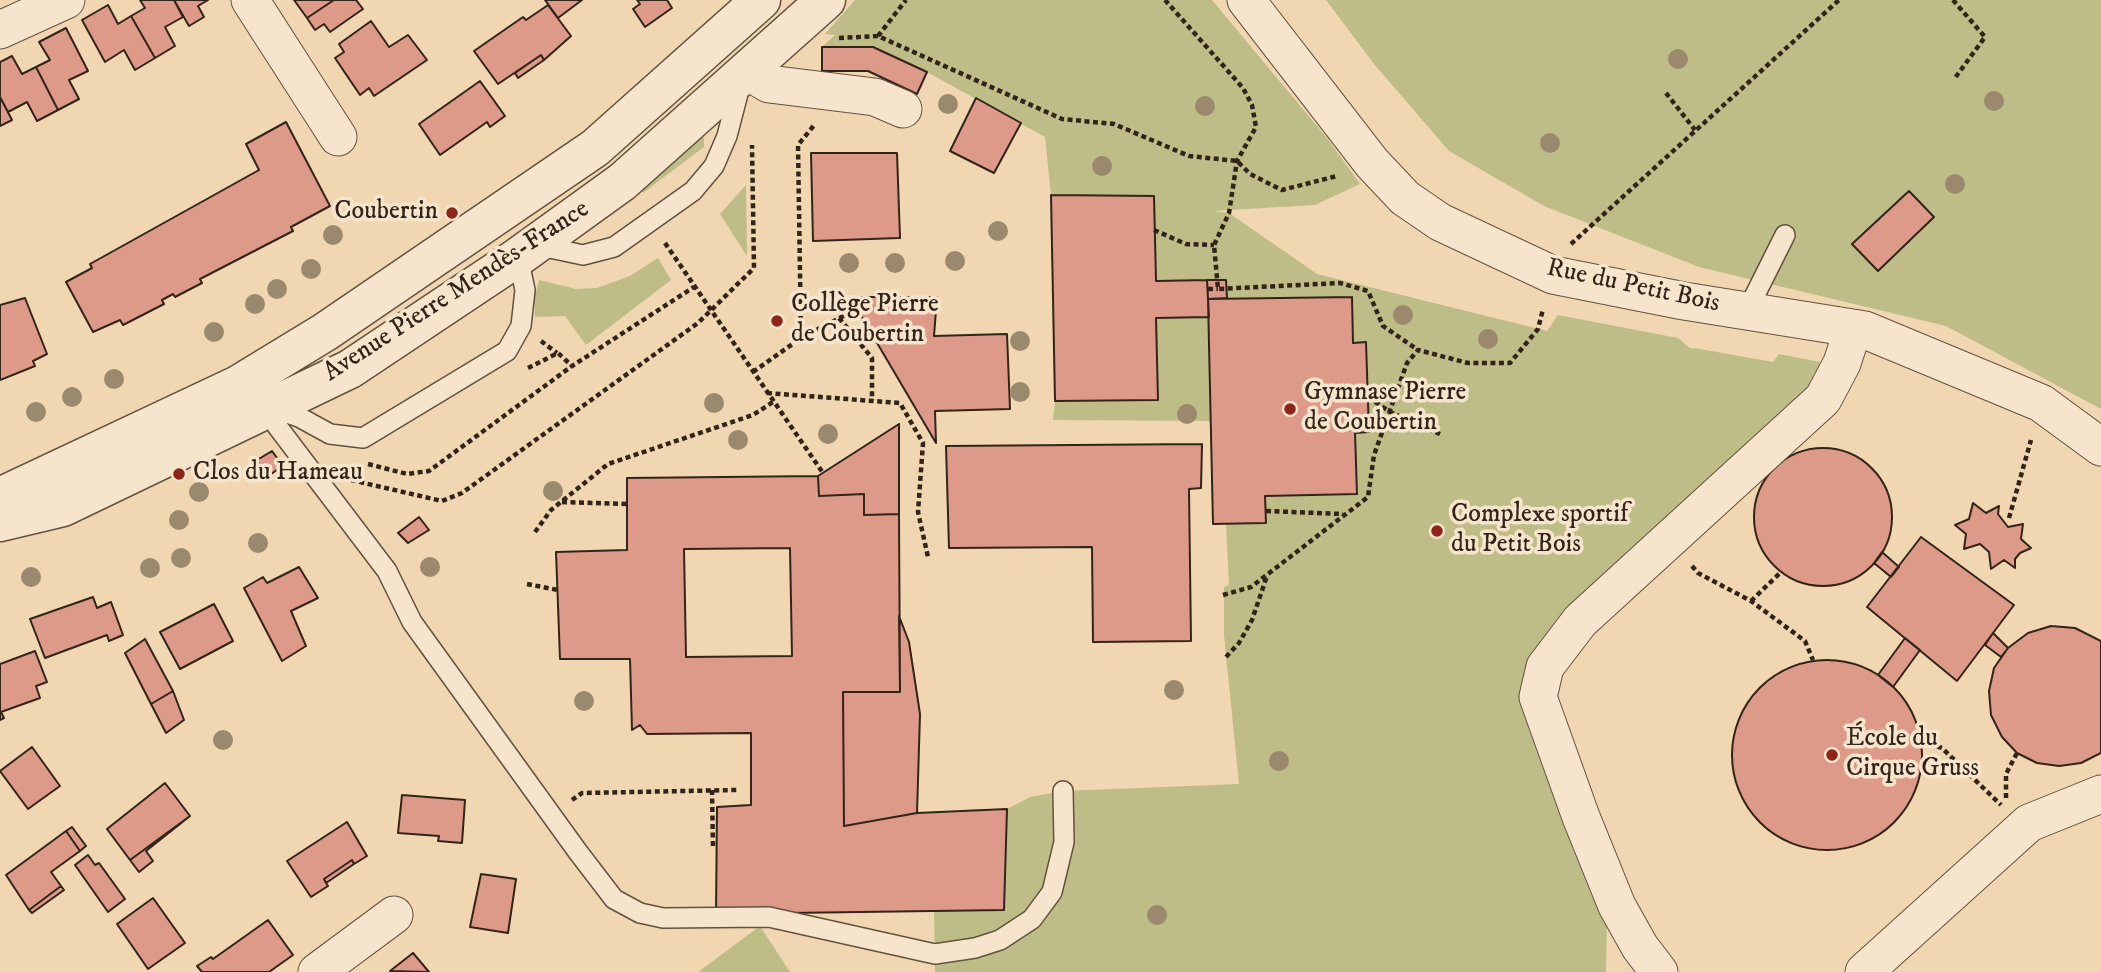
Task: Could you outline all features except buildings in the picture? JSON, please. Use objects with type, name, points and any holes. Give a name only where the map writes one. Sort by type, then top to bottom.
[{"type":"street","points":[[0,30],[66,0]]},
{"type":"street","points":[[250,0],[338,137]]},
{"type":"street","name":"Avenue Pierre Mendès-France","points":[[0,497],[238,385],[325,332],[595,148],[761,0]]},
{"type":"street","name":"Avenue Pierre Mendès-France","points":[[0,522],[63,507],[350,369],[526,251],[622,182],[826,0]]},
{"type":"street","name":"Rue du Petit Bois","points":[[1246,0],[1372,163],[1405,198],[1440,222],[1553,275],[1853,329],[1931,356],[2050,410],[2101,447]]},
{"type":"street","points":[[745,73],[769,84],[875,97],[902,109]]},
{"type":"street","points":[[1659,972],[1640,947],[1617,906],[1581,817],[1538,697],[1545,667],[1580,621],[1823,399],[1842,363],[1853,329]]},
{"type":"street","points":[[1864,972],[2029,823],[2101,794]]},
{"type":"street","points":[[317,972],[394,915]]},
{"type":"lane","points":[[268,407],[299,417],[330,434],[363,439],[507,352],[521,326],[526,251],[583,255],[614,247],[693,191],[715,166],[727,136],[745,73]]},
{"type":"lane","points":[[1747,311],[1785,234]]},
{"type":"lane","points":[[268,407],[277,426],[387,571],[412,622],[551,814],[614,899],[640,913],[663,918],[769,917],[935,954],[975,948],[1000,940],[1032,919],[1052,892],[1060,869],[1064,842],[1063,791]]},
{"type":"path","points":[[878,36],[906,0]]},
{"type":"path","points":[[1165,0],[1242,88],[1252,105],[1256,127],[1237,162],[1229,213],[1214,245],[1218,289]]},
{"type":"path","points":[[1570,245],[1839,0]]},
{"type":"path","points":[[1953,0],[1985,37],[1955,78]]},
{"type":"path","points":[[830,38],[878,36],[1062,119],[1114,124],[1189,156],[1237,162],[1250,174],[1282,190],[1372,163]]},
{"type":"path","points":[[801,338],[798,145],[838,93]]},
{"type":"path","points":[[1666,93],[1695,130]]},
{"type":"path","points":[[309,469],[442,501],[462,493],[710,311],[754,268],[752,136]]},
{"type":"path","points":[[1154,230],[1186,244],[1214,245]]},
{"type":"path","points":[[660,235],[823,473]]},
{"type":"path","points":[[1208,289],[1340,283],[1368,291],[1383,326],[1419,350],[1468,363],[1510,363],[1538,329],[1545,302]]},
{"type":"path","points":[[407,474],[429,471],[572,366],[694,287]]},
{"type":"path","points":[[752,372],[801,338],[857,309]]},
{"type":"path","points":[[839,318],[872,358],[872,400]]},
{"type":"path","points":[[1223,595],[1251,587],[1368,497],[1374,455],[1407,363],[1419,350]]},
{"type":"path","points":[[524,370],[558,353],[572,366]]},
{"type":"path","points":[[767,393],[900,403],[923,443],[918,512],[928,556]]},
{"type":"path","points":[[1368,397],[1390,412],[1440,434]]},
{"type":"path","points":[[535,532],[561,502],[608,464],[753,415],[773,402]]},
{"type":"path","points":[[2009,517],[2033,433],[2050,410]]},
{"type":"path","points":[[561,502],[627,504]]},
{"type":"path","points":[[1266,511],[1343,514]]},
{"type":"path","points":[[1668,541],[1698,573],[1751,601],[1805,641],[1812,660]]},
{"type":"path","points":[[1751,601],[1781,572]]},
{"type":"path","points":[[1226,657],[1240,643],[1252,620],[1267,575]]},
{"type":"path","points":[[527,584],[558,590]]},
{"type":"path","points":[[1921,741],[1942,748],[2006,810],[2006,774],[2017,753]]},
{"type":"path","points":[[712,790],[713,846]]},
{"type":"path","points":[[551,814],[582,793],[737,790]]},
{"type":"shaded area","points":[[855,0],[1212,0],[1327,138],[1360,184],[1315,205],[1213,211],[1229,213],[1317,274],[1547,331],[1558,315],[1678,338],[1690,348],[1773,362],[1779,354],[1830,364],[1823,385],[1541,652],[1607,917],[1606,972],[935,972],[934,911],[1004,910],[1007,809],[1030,797],[1063,791],[1239,784],[1224,635],[1224,587],[1229,585],[1226,524],[1213,524],[1211,421],[1053,420],[1055,401],[1051,195],[1045,137],[927,72],[873,47],[822,47],[835,35],[825,34]]},
{"type":"shaded area","points":[[1326,0],[2101,0],[2101,409],[1946,326],[1699,267],[1544,206],[1449,151],[1374,64]]},
{"type":"shaded area","points":[[700,133],[704,138],[704,147],[643,193],[635,183]]},
{"type":"shaded area","points":[[746,185],[747,256],[720,214]]},
{"type":"shaded area","points":[[658,258],[671,280],[586,345],[565,316],[535,317],[534,299],[539,280],[576,289],[597,288],[630,276]]},
{"type":"shaded area","points":[[760,926],[790,972],[698,972]]},
{"type":"place","name":"Coubertin","points":[[452,213]]},
{"type":"place","name":"Collège Pierre de Coubertin","points":[[777,321]]},
{"type":"place","name":"Gymnase Pierre de Coubertin","points":[[1290,409]]},
{"type":"place","name":"Clos du Hameau","points":[[179,474]]},
{"type":"place","name":"Complexe sportif du Petit Bois","points":[[1437,531]]},
{"type":"place","name":"École du Cirque Gruss","points":[[1832,755]]}]
